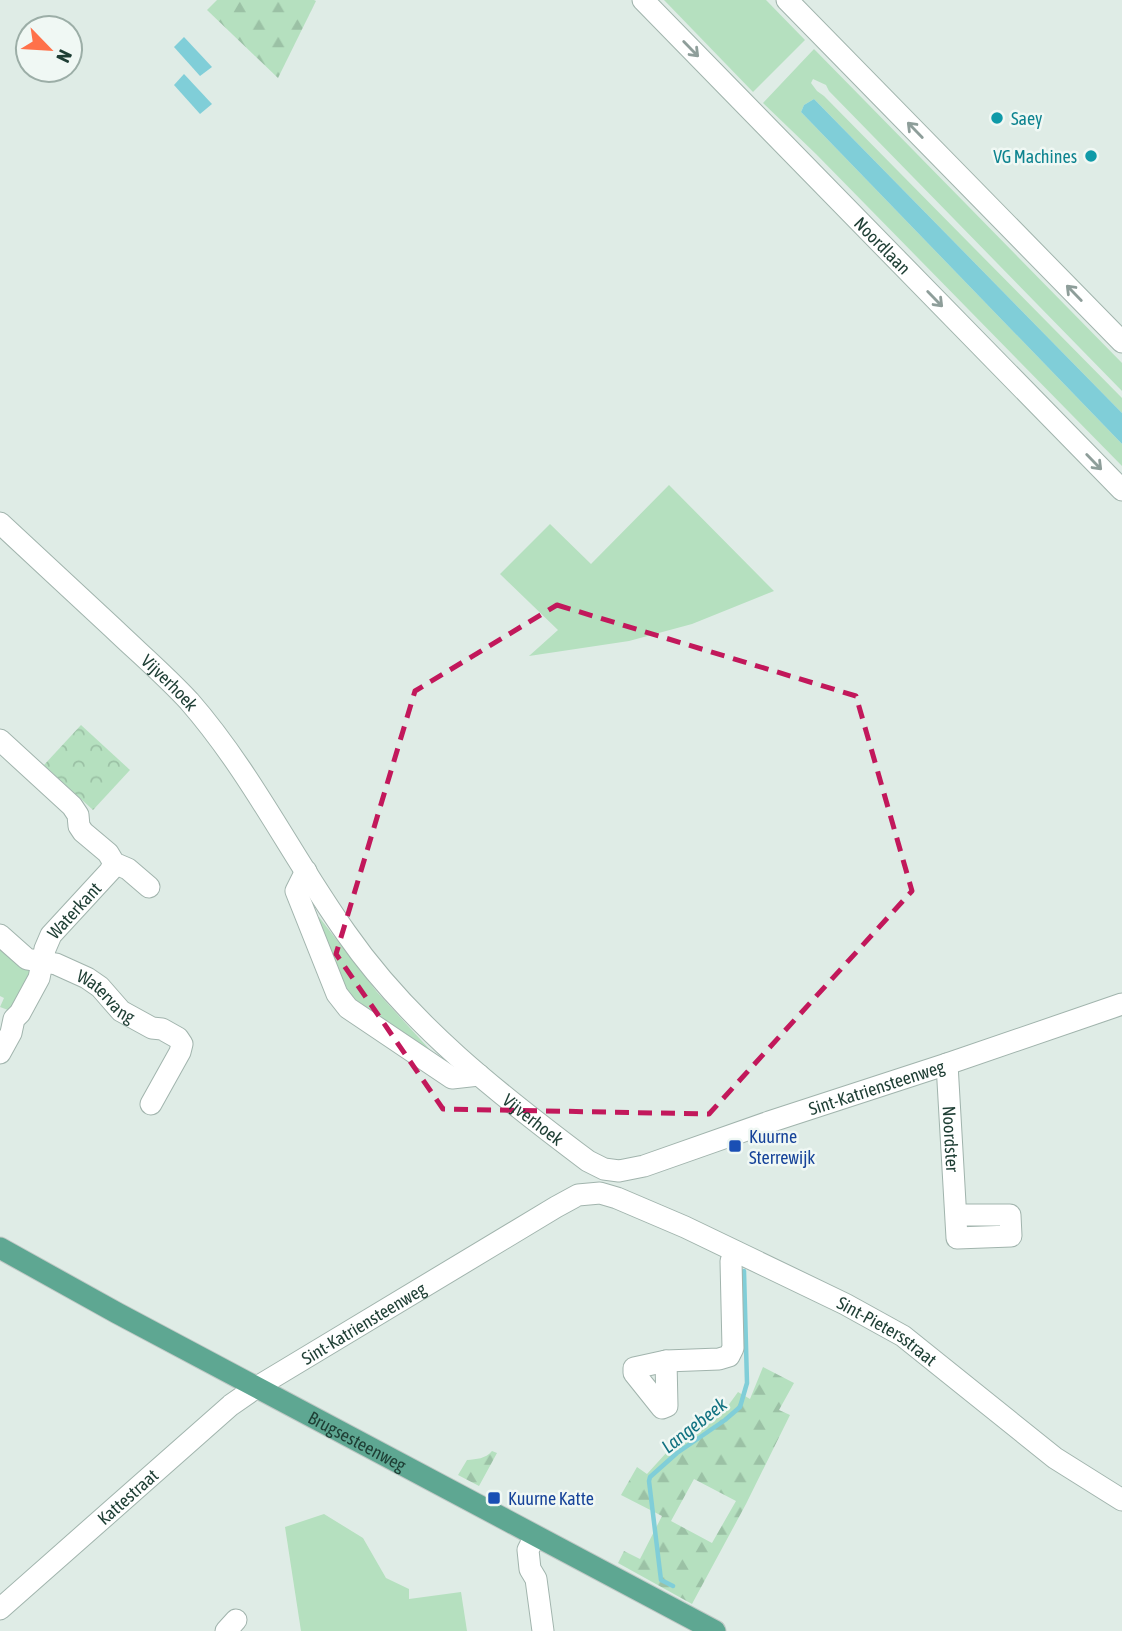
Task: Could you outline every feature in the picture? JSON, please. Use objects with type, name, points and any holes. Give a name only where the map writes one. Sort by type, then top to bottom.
[{"type":"main road","name":"Brugsesteenweg","points":[[0,1248],[715,1631]]},
{"type":"street","name":"Noordlaan","points":[[643,0],[1122,490]]},
{"type":"street","points":[[788,0],[1122,342]]},
{"type":"street","name":"Vijverhoek","points":[[0,523],[188,701],[236,759],[347,934],[384,982],[442,1043],[478,1075],[588,1161]]},
{"type":"street","points":[[0,740],[72,806],[83,832],[108,853],[114,863],[128,869],[149,887]]},
{"type":"street","name":"Waterkant","points":[[0,1053],[10,1033],[7,1016],[20,1013],[39,978],[45,948],[51,935],[110,871],[114,863]]},
{"type":"street","points":[[306,871],[296,891],[337,994],[348,1009],[452,1078],[478,1075]]},
{"type":"street","points":[[0,935],[27,959],[43,963]]},
{"type":"street","name":"Watervang","points":[[43,963],[56,964],[87,978],[100,987],[121,1011],[178,1038],[181,1044],[180,1052],[151,1104]]},
{"type":"street","name":"Sint-Katriensteenweg","points":[[588,1161],[604,1169],[619,1171],[644,1166],[1122,1004]]},
{"type":"street","name":"Noordster","points":[[947,1064],[956,1215]]},
{"type":"street","points":[[588,1161],[578,1195],[600,1194],[628,1202],[632,1181],[629,1170]]},
{"type":"street","name":"Sint-Katriensteenweg","points":[[257,1387],[578,1195]]},
{"type":"street","name":"Sint-Pietersstraat","points":[[628,1202],[736,1251],[903,1335],[1055,1458],[1122,1500]]},
{"type":"street","points":[[666,1361],[719,1359],[729,1356],[733,1348],[731,1261],[736,1251]]},
{"type":"street","name":"Kattestraat","points":[[0,1609],[231,1405],[257,1387]]},
{"type":"street","points":[[543,1631],[536,1579],[544,1540]]},
{"type":"highlighted area","points":[[557,605],[856,696],[912,891],[709,1114],[443,1109],[336,954],[415,691]]},
{"type":"green space","points":[[217,0],[316,1],[278,78],[207,10]]},
{"type":"green space","points":[[664,0],[766,0],[805,40],[753,92]]},
{"type":"green space","points":[[814,49],[1122,363],[1122,391],[826,85],[813,79],[811,83],[817,91],[1122,398],[1122,413],[814,99],[804,105],[801,112],[1122,444],[1122,466],[763,103]]},
{"type":"green space","points":[[669,485],[774,591],[692,624],[629,641],[529,656],[558,630],[500,574],[550,524],[591,564]]},
{"type":"green space","points":[[81,725],[130,770],[93,810],[44,765]]},
{"type":"green space","points":[[319,917],[377,992],[432,1052],[353,998],[317,918]]},
{"type":"green space","points":[[0,941],[28,966],[32,973],[20,1001],[8,1010],[0,1007],[4,998],[0,996]]},
{"type":"green space","points":[[763,1367],[794,1383],[779,1410],[790,1415],[692,1604],[618,1563],[624,1551],[640,1559],[662,1516],[621,1495],[637,1467],[647,1474],[677,1441],[680,1446],[722,1414],[738,1392],[750,1399]],"holes":[[[694,1479],[736,1501],[712,1543],[671,1521]]]},
{"type":"green space","points":[[492,1451],[497,1453],[479,1486],[458,1475],[467,1460],[484,1457]]},
{"type":"green space","points":[[324,1514],[363,1538],[386,1578],[409,1589],[409,1599],[461,1592],[467,1631],[301,1631],[285,1527]]},
{"type":"water","points":[[184,37],[212,67],[200,76],[174,47]]},
{"type":"water","points":[[184,74],[212,104],[200,114],[174,85]]},
{"type":"water","points":[[814,99],[1122,413],[1122,444],[801,112],[804,105]]},
{"type":"waterway","name":"Langebeek","points":[[673,1586],[661,1580],[649,1481],[650,1477],[677,1453],[740,1407],[747,1383],[744,1271]]},
{"type":"place","name":"Saey","points":[[997,118]]},
{"type":"place","name":"VG Machines","points":[[1091,156]]},
{"type":"place","name":"Kuurne Sterrewijk","points":[[735,1146]]},
{"type":"place","name":"Kuurne Katte","points":[[494,1498]]}]
